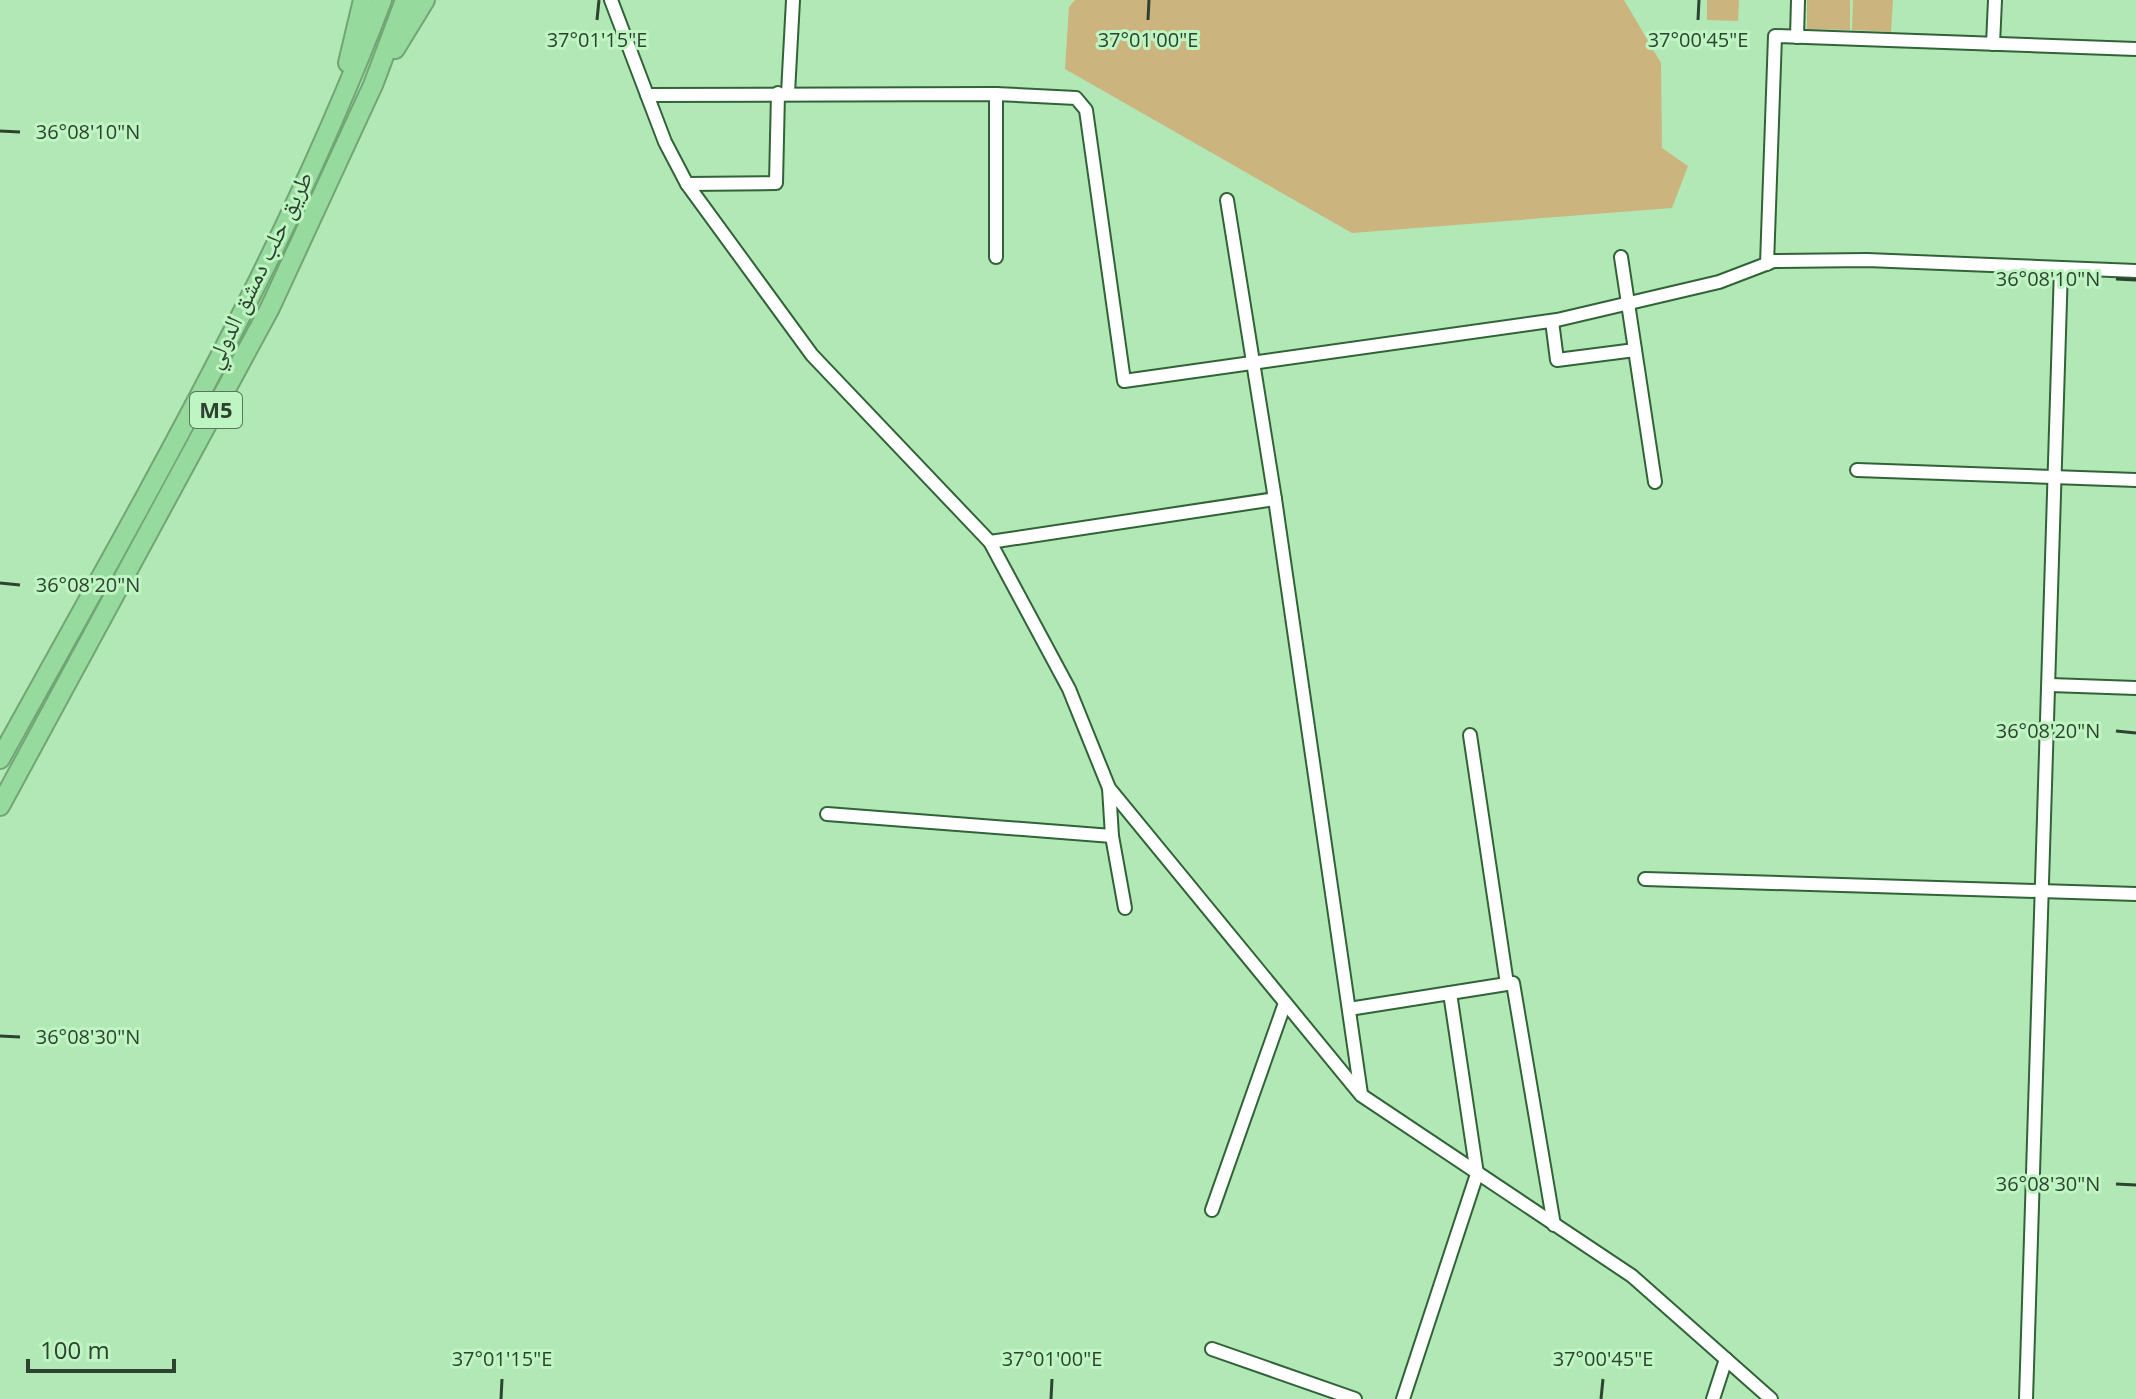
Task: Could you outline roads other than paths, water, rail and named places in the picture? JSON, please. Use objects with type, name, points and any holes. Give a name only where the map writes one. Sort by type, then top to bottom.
[{"type":"highway","points":[[334,120],[363,0]]},
{"type":"highway","name":"طريق حلب دمشق الدولي","points":[[0,759],[245,311],[334,120],[382,0]]},
{"type":"highway","name":"طريق حلب دمشق الدولي","points":[[0,806],[270,308],[373,85],[405,0]]},
{"type":"highway","points":[[373,85],[425,0]]},
{"type":"street","points":[[611,0],[647,95],[687,184],[812,355],[990,542],[1069,689],[1109,788],[1361,1095],[1632,1276],[1771,1399]]},
{"type":"street","points":[[687,184],[776,183],[793,0]]},
{"type":"street","points":[[1797,37],[1798,0]]},
{"type":"street","points":[[1993,44],[1995,0]]},
{"type":"street","points":[[1767,264],[1775,36],[2136,49]]},
{"type":"street","points":[[647,95],[996,94],[1068,95],[1076,98],[1086,110],[1124,381],[1552,321],[1719,282],[1767,264],[1867,260],[2136,271]]},
{"type":"street","points":[[996,94],[996,257]]},
{"type":"street","points":[[1227,200],[1275,499],[1361,1095]]},
{"type":"street","points":[[1621,257],[1655,482]]},
{"type":"street","points":[[2026,1399],[2061,268]]},
{"type":"street","points":[[1552,321],[1557,360],[1635,350]]},
{"type":"street","points":[[1857,470],[2136,480]]},
{"type":"street","points":[[990,542],[1275,499]]},
{"type":"street","points":[[2050,685],[2136,688]]},
{"type":"street","points":[[1470,735],[1507,984]]},
{"type":"street","points":[[1109,788],[1112,836],[1125,908]]},
{"type":"street","points":[[827,814],[1112,836]]},
{"type":"street","points":[[1645,879],[2136,894]]},
{"type":"street","points":[[1349,1009],[1513,983],[1554,1225]]},
{"type":"street","points":[[1403,1399],[1477,1174],[1450,993]]},
{"type":"street","points":[[1212,1210],[1285,1003]]},
{"type":"street","points":[[1212,1349],[1355,1399]]},
{"type":"street","points":[[1713,1399],[1726,1359]]}]
